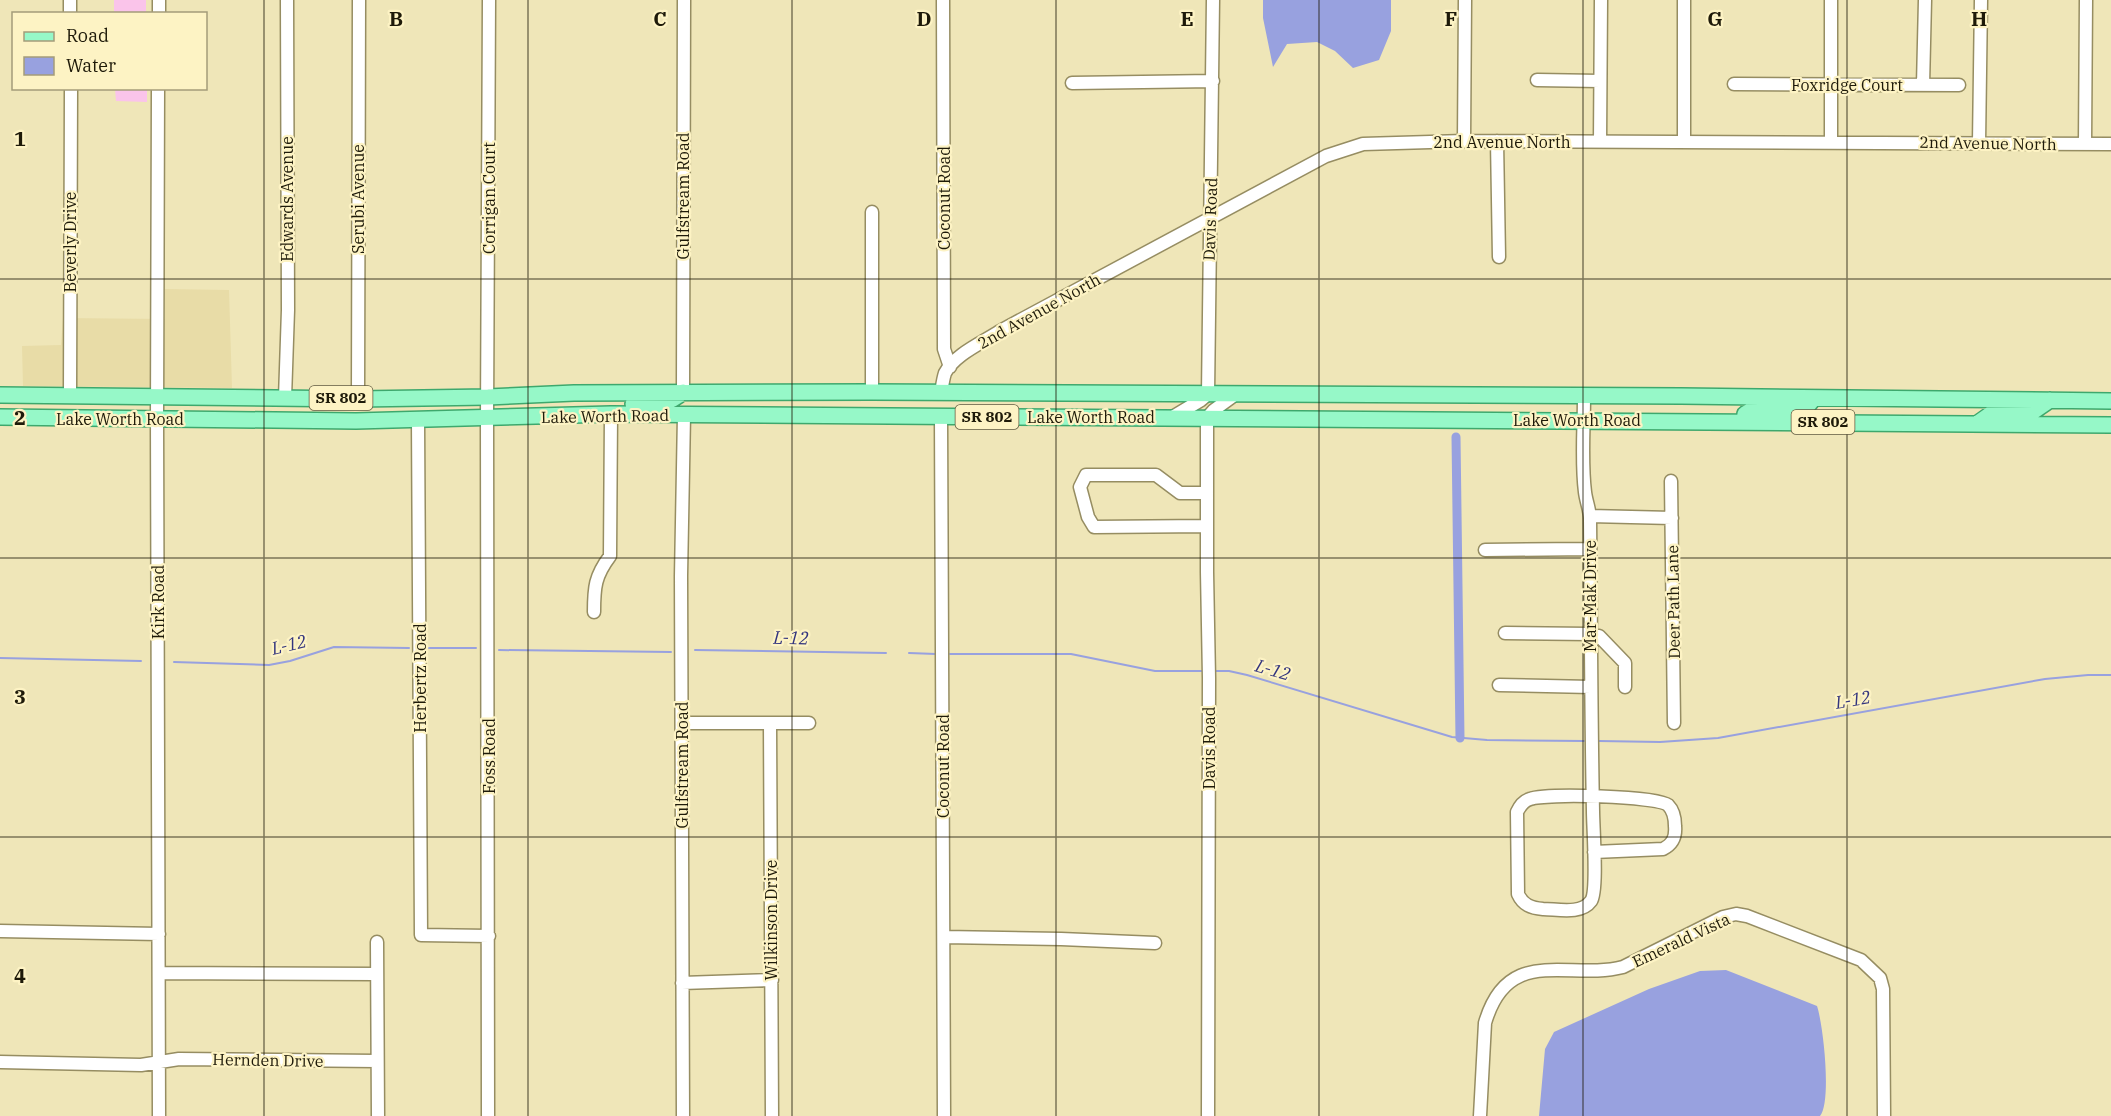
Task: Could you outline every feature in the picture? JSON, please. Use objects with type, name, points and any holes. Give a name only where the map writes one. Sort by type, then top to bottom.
[{"type":"main road","name":"Lake Worth Road","points":[[0,395],[358,399],[574,393],[872,392],[2111,401]]},
{"type":"main road","points":[[611,414],[621,405],[665,404],[683,393]]},
{"type":"main road","points":[[684,415],[690,406],[699,402],[746,402],[751,399],[753,393]]},
{"type":"main road","points":[[876,416],[894,408],[932,406],[941,393]]},
{"type":"main road","points":[[941,417],[945,405],[951,402],[988,402],[1013,393]]},
{"type":"main road","points":[[1743,421],[1744,415],[1750,411],[1799,411],[1807,407],[1814,398]]},
{"type":"main road","points":[[1929,423],[1937,413],[1970,413],[1986,400]]},
{"type":"main road","points":[[1978,423],[1995,411],[2034,411],[2050,400]]},
{"type":"main road","name":"Lake Worth Road","points":[[0,417],[282,421],[418,420],[611,414],[2111,425]]},
{"type":"street","name":"Edwards Avenue","points":[[285,398],[288,310],[287,0]]},
{"type":"street","name":"Serubi Avenue","points":[[358,399],[359,0]]},
{"type":"street","name":"Corrigan Court","points":[[488,397],[489,0]]},
{"type":"street","name":"Gulfstream Road","points":[[683,393],[684,0]]},
{"type":"street","name":"Coconut Road","points":[[943,0],[944,349],[950,367]]},
{"type":"street","name":"Davis Road","points":[[1208,394],[1213,0]]},
{"type":"street","points":[[1464,141],[1465,0]]},
{"type":"street","points":[[1600,142],[1601,0]]},
{"type":"street","points":[[1684,0],[1684,142]]},
{"type":"street","points":[[1831,0],[1831,143]]},
{"type":"street","points":[[1923,85],[1925,0]]},
{"type":"street","points":[[1978,143],[1981,0]]},
{"type":"street","points":[[2085,144],[2086,0]]},
{"type":"street","points":[[1537,80],[1600,81]]},
{"type":"street","points":[[1072,83],[1213,81]]},
{"type":"street","name":"Foxridge Court","points":[[1734,84],[1959,86]]},
{"type":"street","name":"Beverly Drive","points":[[70,90],[70,396]]},
{"type":"street","name":"Kirk Road","points":[[158,90],[159,1116]]},
{"type":"street","name":"2nd Avenue North","points":[[950,367],[959,357],[1000,332],[1211,216],[1326,156],[1363,144],[1464,141],[2111,144]]},
{"type":"street","points":[[1497,141],[1499,257]]},
{"type":"street","points":[[872,212],[872,392]]},
{"type":"street","points":[[941,393],[944,375],[950,367]]},
{"type":"street","points":[[1171,418],[1208,394]]},
{"type":"street","points":[[1208,418],[1214,410],[1236,394]]},
{"type":"street","name":"Mar-Mak Drive","points":[[1584,396],[1584,492],[1590,516],[1589,549],[1594,852],[1594,896],[1591,902],[1581,909],[1530,907],[1518,894],[1517,812],[1524,802],[1536,797],[1593,796]]},
{"type":"street","name":"Foss Road","points":[[488,397],[488,1116]]},
{"type":"street","points":[[594,612],[594,585],[600,568],[610,556],[611,414]]},
{"type":"street","name":"Gulfstream Road","points":[[683,1116],[681,576],[684,415]]},
{"type":"street","name":"Coconut Road","points":[[941,417],[944,1116]]},
{"type":"street","name":"Davis Road","points":[[1208,418],[1208,1116]]},
{"type":"street","name":"Herbertz Road","points":[[418,420],[421,935],[489,936]]},
{"type":"street","points":[[1207,493],[1180,493],[1156,475],[1086,475],[1080,487],[1088,517],[1094,527],[1207,526]]},
{"type":"street","name":"Deer Path Lane","points":[[1671,481],[1674,723]]},
{"type":"street","points":[[1590,516],[1672,518]]},
{"type":"street","points":[[1485,550],[1589,549]]},
{"type":"street","points":[[1505,633],[1599,636],[1625,663],[1625,687]]},
{"type":"street","points":[[1499,685],[1591,687]]},
{"type":"street","points":[[682,723],[809,723]]},
{"type":"street","name":"Wilkinson Drive","points":[[770,723],[772,1116]]},
{"type":"street","points":[[1593,796],[1662,801],[1674,815],[1676,830],[1673,841],[1663,849],[1594,852]]},
{"type":"street","name":"Emerald Vista","points":[[1480,1116],[1485,1023],[1489,1010],[1507,985],[1522,975],[1540,970],[1606,970],[1623,967],[1723,917],[1736,914],[1748,916],[1861,960],[1880,978],[1884,1116]]},
{"type":"street","points":[[0,931],[159,934]]},
{"type":"street","points":[[944,937],[1155,943]]},
{"type":"street","points":[[377,942],[378,1116]]},
{"type":"street","points":[[159,973],[377,974]]},
{"type":"street","points":[[682,982],[772,980]]},
{"type":"street","name":"Hernden Drive","points":[[0,1062],[141,1065],[179,1059],[377,1061]]},
{"type":"shaded area","points":[[114,0],[146,0],[146,12],[114,12]]},
{"type":"shaded area","points":[[115,90],[147,90],[147,102],[116,101]]},
{"type":"shaded area","points":[[165,289],[229,290],[232,388],[23,386],[22,346],[61,345],[63,318],[165,319]]},
{"type":"water","points":[[1263,0],[1391,0],[1391,31],[1379,60],[1353,68],[1335,51],[1317,42],[1287,44],[1273,67],[1263,18]]},
{"type":"water","points":[[1726,970],[1817,1006],[1824,1045],[1826,1079],[1824,1108],[1820,1116],[1539,1116],[1545,1049],[1554,1032],[1649,989],[1700,971]]},
{"type":"waterway","points":[[1456,437],[1460,738]]},
{"type":"waterway","name":"L-12","points":[[174,662],[269,665],[334,647],[409,648]]},
{"type":"waterway","name":"L-12","points":[[429,648],[476,648]]},
{"type":"waterway","name":"L-12","points":[[499,650],[671,652]]},
{"type":"waterway","name":"L-12","points":[[695,650],[886,653]]},
{"type":"waterway","name":"L-12","points":[[909,653],[936,654]]},
{"type":"waterway","name":"L-12","points":[[950,654],[1071,654],[1155,671],[1203,671]]},
{"type":"waterway","name":"L-12","points":[[0,658],[141,661]]},
{"type":"waterway","name":"L-12","points":[[1212,671],[1229,671],[1247,675],[1452,737],[1487,740],[1584,741]]},
{"type":"waterway","name":"L-12","points":[[1599,741],[1660,742],[1718,738],[2045,679],[2111,675]]}]
